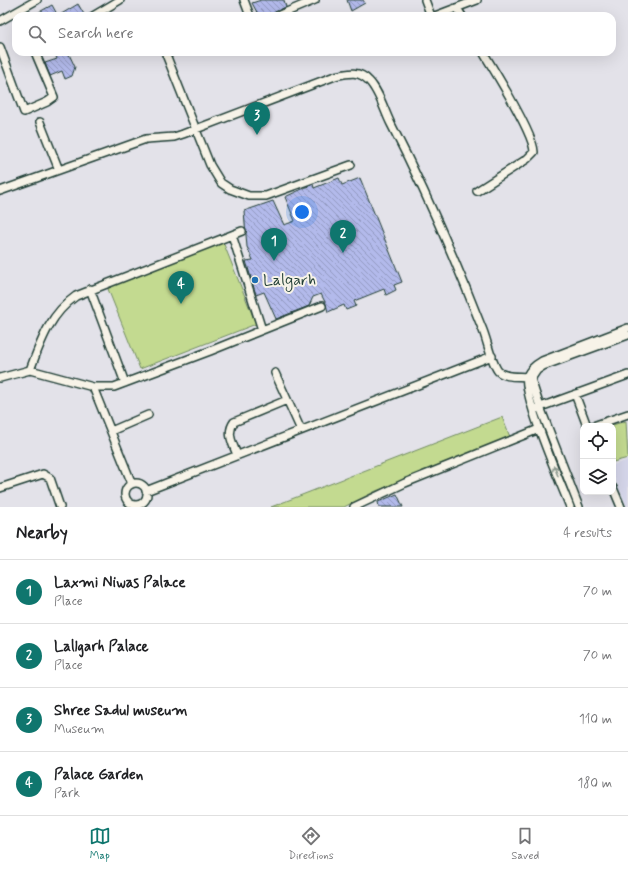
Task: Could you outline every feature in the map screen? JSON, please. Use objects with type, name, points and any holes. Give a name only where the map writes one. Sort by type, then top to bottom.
[{"type":"street","points":[[20,12],[37,0]]},
{"type":"street","points":[[100,12],[120,0]]},
{"type":"street","points":[[244,0],[248,12]]},
{"type":"street","points":[[286,12],[315,0]]},
{"type":"street","points":[[425,0],[430,12]]},
{"type":"street","points":[[446,12],[477,0]]},
{"type":"street","points":[[457,8],[460,12]]},
{"type":"street","points":[[0,21],[12,16]]},
{"type":"street","points":[[0,47],[24,112],[47,102],[54,97],[37,56]]},
{"type":"street","points":[[167,56],[195,129],[217,178],[221,183],[239,194],[257,197],[266,196],[351,165]]},
{"type":"street","points":[[477,190],[527,159],[534,152],[532,142],[524,125],[485,56]]},
{"type":"street","points":[[0,191],[146,139],[174,137],[336,76],[350,72],[360,74],[369,81],[376,91],[408,156],[483,329],[498,371],[505,375],[527,377]]},
{"type":"street","points":[[40,122],[59,170]]},
{"type":"street","points":[[30,370],[41,340],[56,314],[71,299],[90,289],[242,231]]},
{"type":"street","points":[[232,235],[262,330]]},
{"type":"street","points":[[90,289],[124,383]]},
{"type":"street","points":[[0,378],[30,370],[93,387],[105,388],[124,383],[322,306]]},
{"type":"street","points":[[579,507],[526,384],[527,377],[534,366],[542,361],[628,328]]},
{"type":"street","points":[[570,507],[539,429],[532,379],[537,370],[628,335]]},
{"type":"street","points":[[146,491],[237,454],[492,356]]},
{"type":"street","points":[[275,373],[301,430]]},
{"type":"street","points":[[536,408],[628,374]]},
{"type":"street","points":[[93,387],[132,484]]},
{"type":"street","points":[[575,394],[586,423]]},
{"type":"street","points":[[237,454],[230,437],[231,426],[234,422],[287,400]]},
{"type":"street","points":[[602,423],[628,414]]},
{"type":"street","points":[[110,431],[148,415]]},
{"type":"street","points":[[354,507],[405,483],[539,429]]},
{"type":"street","points":[[0,488],[43,474],[47,475],[50,478],[60,507]]},
{"type":"street","points":[[132,484],[142,485],[146,491],[146,498],[141,503],[126,504],[126,491],[132,484]]},
{"type":"street","points":[[616,495],[621,507]]},
{"type":"shaded area","points":[[628,460],[627,506],[616,482],[616,464]]},
{"type":"green space","points":[[223,242],[256,324],[140,369],[106,284]]},
{"type":"green space","points":[[502,417],[510,437],[376,491],[344,507],[271,507]]},
{"type":"green space","points":[[626,421],[628,458],[616,461],[616,459],[616,424]]},
{"type":"building","points":[[261,0],[284,0],[286,7],[275,12],[257,12],[252,3]]},
{"type":"building","points":[[347,0],[363,0],[365,3],[351,11]]},
{"type":"building","points":[[78,4],[83,12],[65,12]]},
{"type":"building","points":[[52,5],[56,12],[39,12]]},
{"type":"building","points":[[56,56],[70,56],[75,67],[72,76],[65,79],[62,71],[50,76],[45,63],[57,59]]},
{"type":"building","points":[[339,178],[342,185],[360,178],[402,282],[394,285],[396,290],[386,295],[384,289],[354,301],[356,306],[346,310],[344,305],[328,312],[321,294],[313,297],[309,306],[276,319],[264,292],[256,295],[246,261],[253,260],[247,247],[244,211],[273,201],[284,225],[295,221],[285,197],[313,184],[314,188]]},
{"type":"building","points":[[397,494],[403,507],[379,507],[378,502]]},
{"type":"place","name":"Shree Sadul museum","points":[[257,135]]},
{"type":"place","name":"Lallgarh Palace","points":[[343,253]]},
{"type":"place","name":"Laxmi Niwas Palace","points":[[274,261]]},
{"type":"place","name":"Lalgarh","points":[[255,280]]},
{"type":"place","name":"Palace Garden","points":[[181,304]]}]
